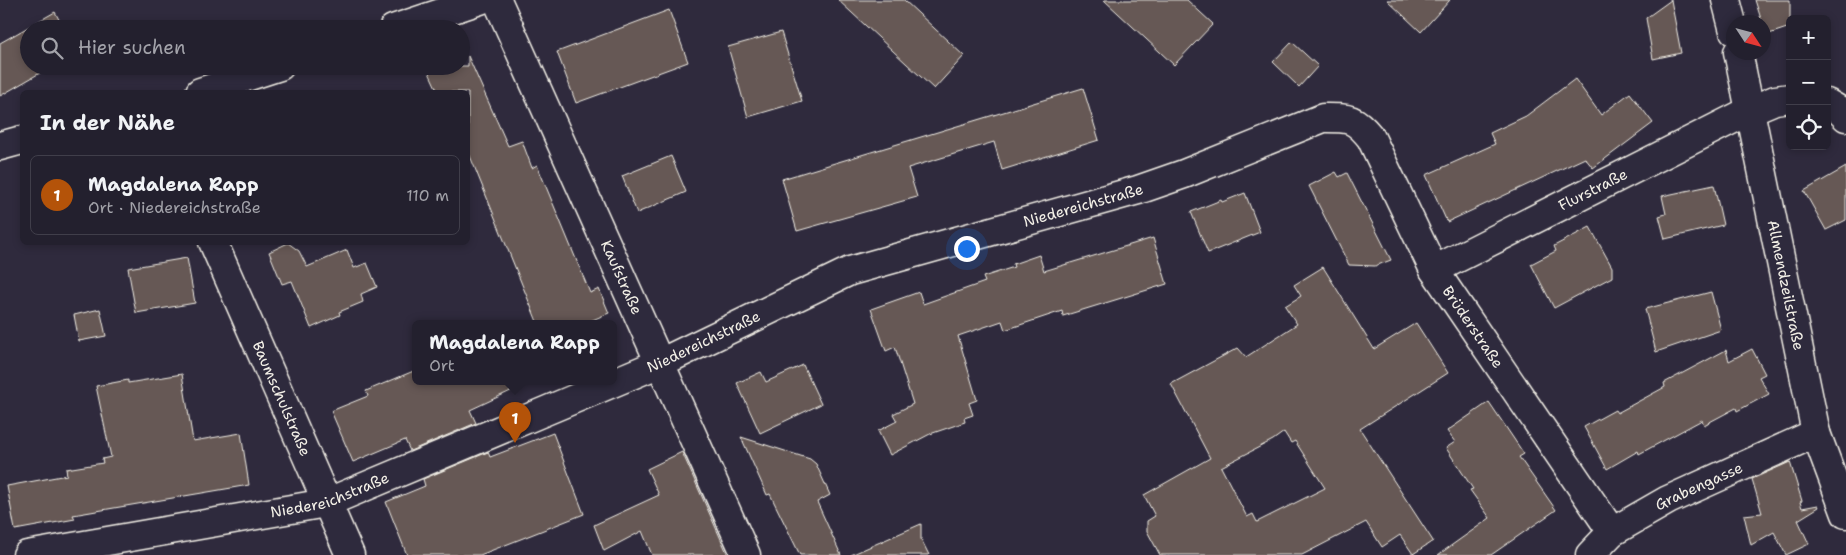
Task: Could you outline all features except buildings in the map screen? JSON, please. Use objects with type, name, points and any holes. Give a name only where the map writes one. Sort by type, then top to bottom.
[{"type":"street","points":[[420,20],[480,0]]},
{"type":"street","name":"Kaufstraße","points":[[497,0],[746,555]]},
{"type":"street","points":[[1726,0],[1730,15]]},
{"type":"street","name":"Allmendzeilstraße","points":[[1740,60],[1816,433],[1846,514]]},
{"type":"street","points":[[206,90],[252,75]]},
{"type":"street","name":"Flurstraße","points":[[1434,270],[1751,110],[1775,100],[1786,99]]},
{"type":"street","points":[[1830,105],[1846,117]]},
{"type":"street","name":"Niedereichstraße","points":[[617,381],[660,363],[850,271],[1138,190],[1184,174],[1323,118],[1346,118]]},
{"type":"street","name":"Brüderstraße","points":[[1346,118],[1360,124],[1371,138],[1434,270],[1612,532]]},
{"type":"street","points":[[0,146],[20,141]]},
{"type":"street","name":"Baumschulstraße","points":[[214,245],[350,555]]},
{"type":"street","name":"Niedereichstraße","points":[[27,555],[326,503],[608,385]]},
{"type":"street","name":"Grabengasse","points":[[1590,555],[1612,532],[1668,500],[1816,433]]},
{"type":"place","name":"Magdalena Rapp","points":[[515,443]]}]
